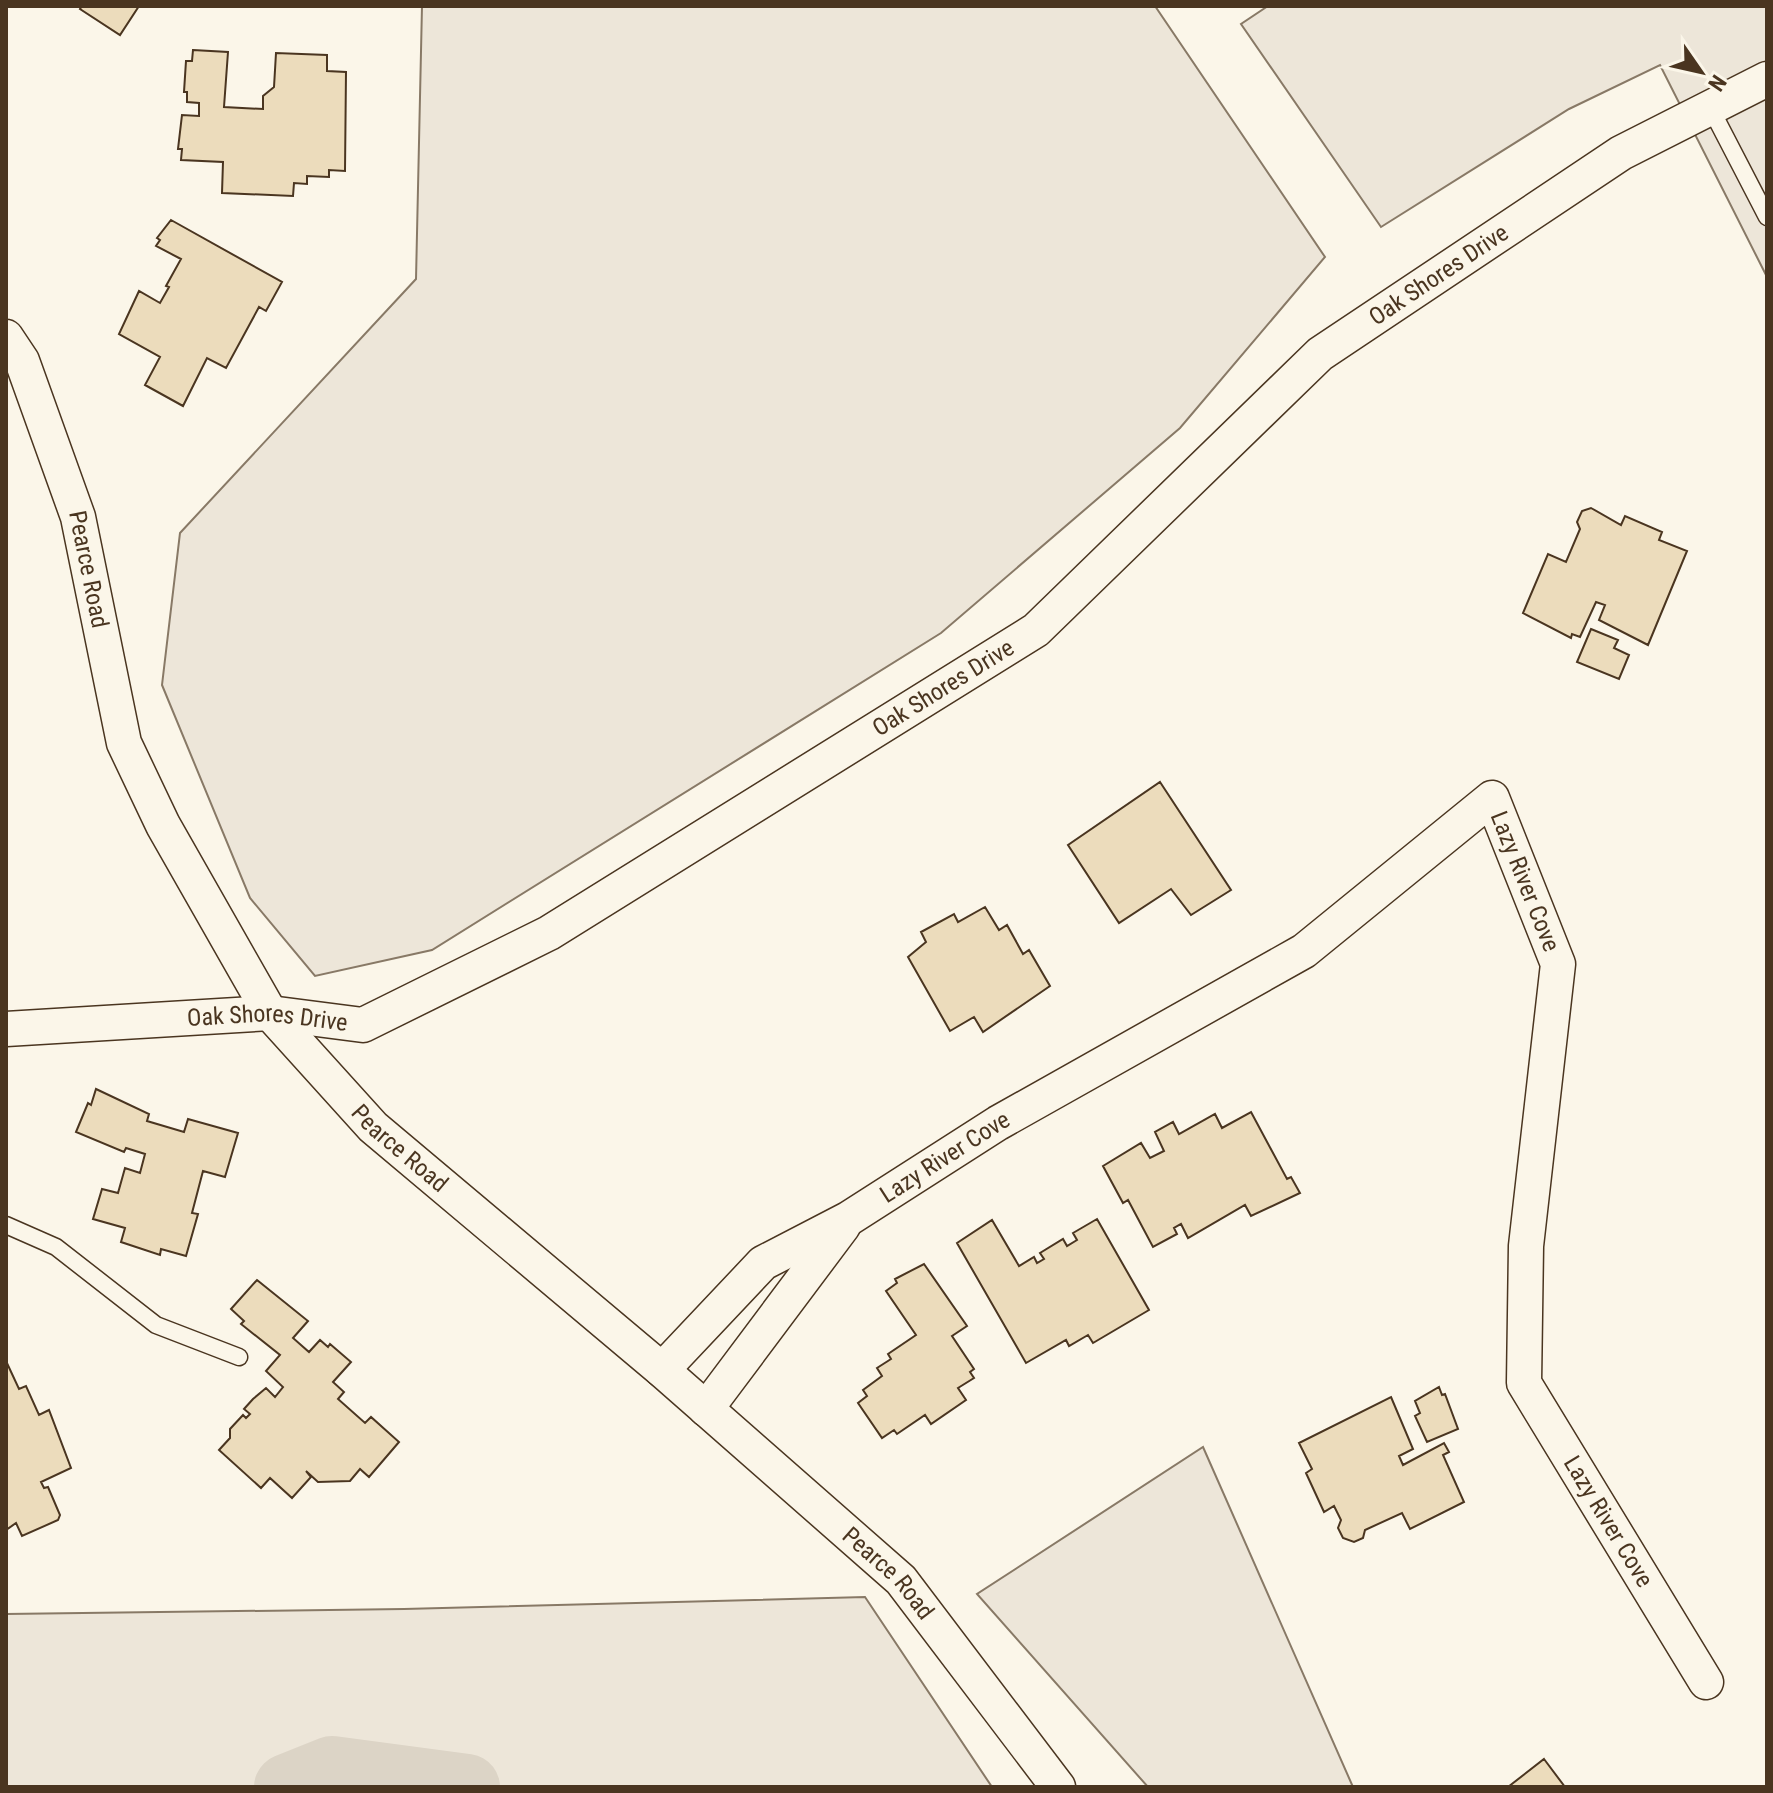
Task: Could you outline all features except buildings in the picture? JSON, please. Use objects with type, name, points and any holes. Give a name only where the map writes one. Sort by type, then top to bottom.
[{"type":"street","name":"Oak Shores Drive","points":[[6,1029],[270,1013],[363,1025],[549,933],[1036,630],[1320,354],[1621,153],[1767,79]]},
{"type":"street","name":"Pearce Road","points":[[6,337],[22,361],[78,517],[124,743],[163,825],[270,1013],[373,1127],[662,1370],[901,1580],[1058,1787]]},
{"type":"street","name":"Lazy River Cove","points":[[662,1370],[763,1263],[848,1219],[998,1123],[1304,951],[1492,798],[1558,964],[1526,1246],[1524,1383],[1706,1682]]},
{"type":"street","name":"Lazy River Cove","points":[[706,1409],[848,1219]]},
{"type":"lane","points":[[1710,107],[1767,217]]},
{"type":"lane","points":[[6,1225],[56,1247],[156,1325],[239,1357]]},
{"type":"shaded area","points":[[422,6],[1155,6],[1325,257],[1180,428],[941,633],[432,950],[315,976],[250,898],[162,685],[180,533],[416,279]]},
{"type":"shaded area","points":[[1268,6],[1767,6],[1767,277],[1660,65],[1569,109],[1381,227],[1241,24]]},
{"type":"shaded area","points":[[1203,1447],[1353,1787],[1148,1787],[977,1594]]},
{"type":"shaded area","points":[[865,1597],[992,1787],[6,1787],[6,1614],[404,1609]]},
{"type":"waterway","points":[[287,1787],[332,1769],[467,1787]]}]
